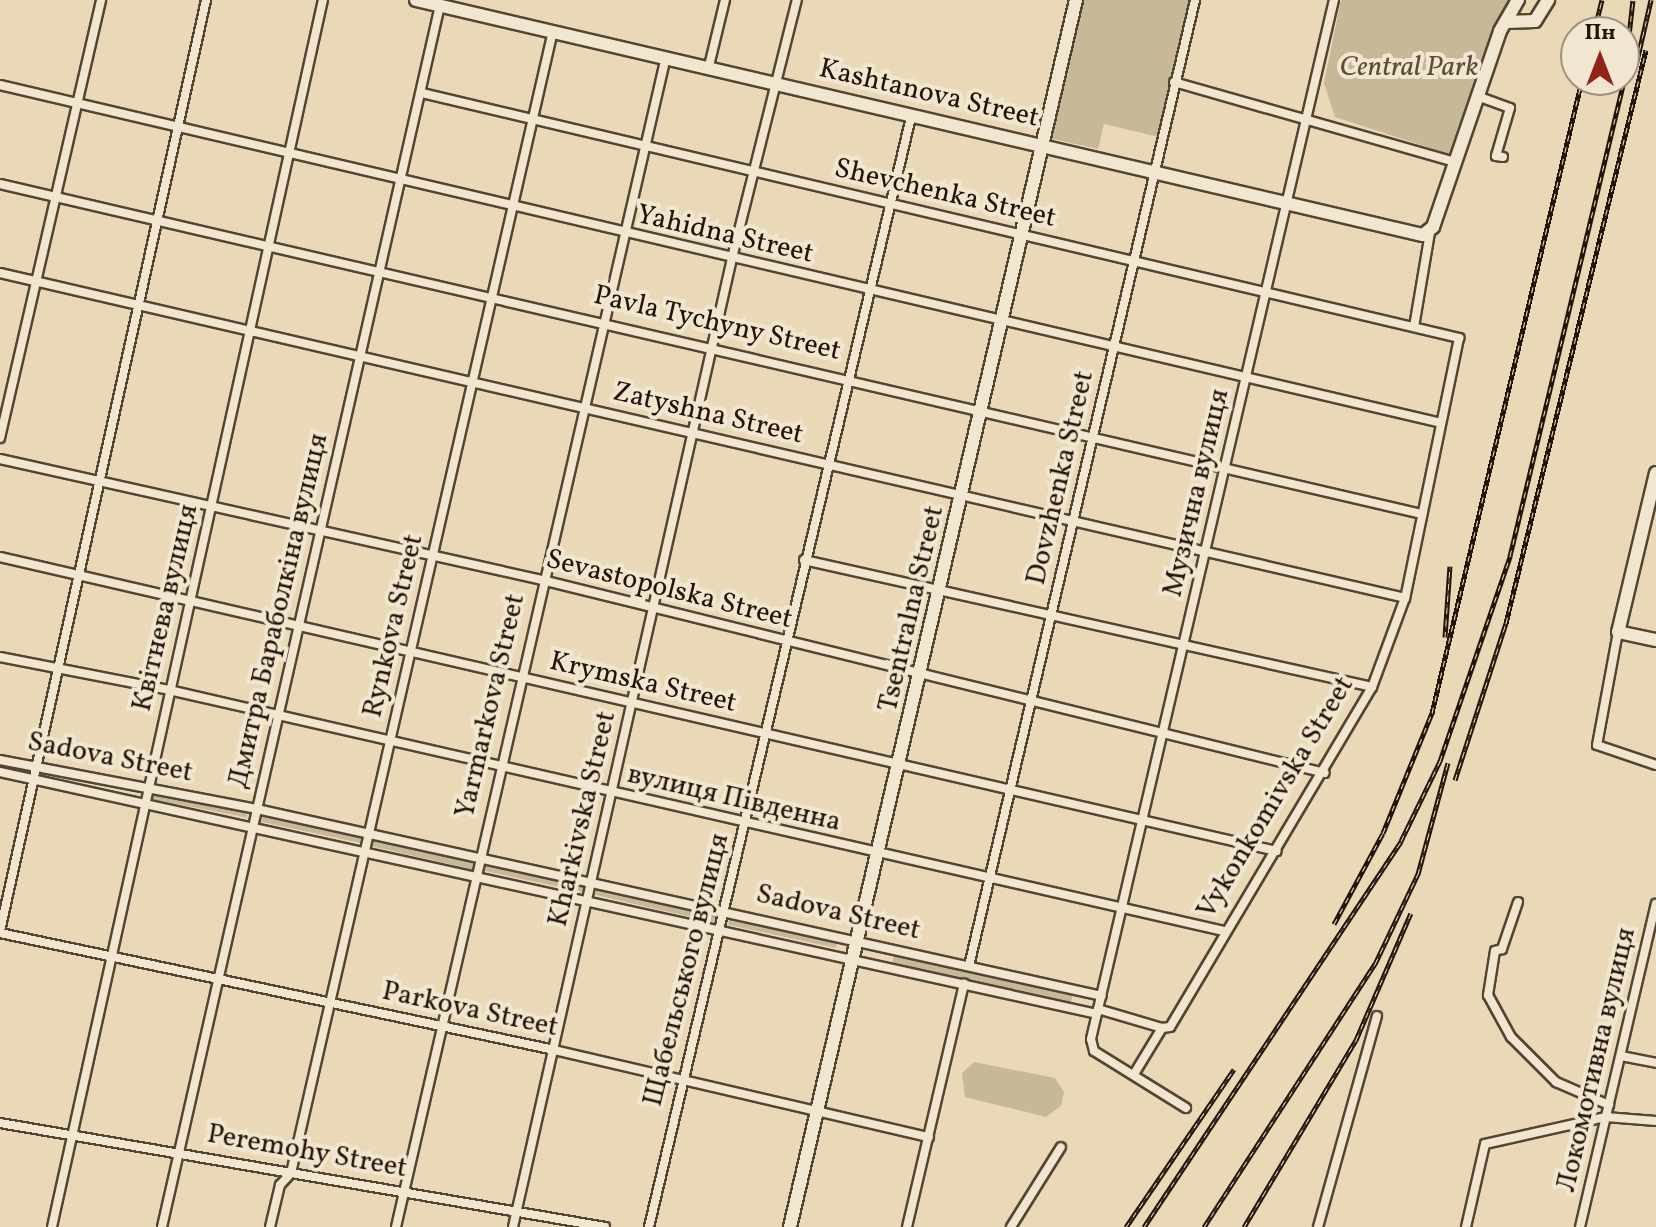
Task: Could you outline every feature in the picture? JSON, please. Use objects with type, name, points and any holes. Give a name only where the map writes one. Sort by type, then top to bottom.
[{"type":"street","points":[[0,438],[37,282],[53,195],[101,0]]},
{"type":"street","points":[[0,932],[31,778],[206,0]]},
{"type":"street","name":"Квітнева вулиця","points":[[52,1227],[112,957],[143,800],[272,244],[286,156],[323,0]]},
{"type":"street","name":"Kashtanova Street","points":[[416,0],[449,4],[911,117],[1045,145],[1415,234],[1432,230]]},
{"type":"street","points":[[709,66],[725,0]]},
{"type":"street","name":"Kharkivska Street","points":[[513,1227],[550,1049],[696,433],[732,258],[797,0]]},
{"type":"street","name":"Tsentralna Street","points":[[790,1227],[820,1113],[1076,0]]},
{"type":"street","name":"Dovzhenka Street","points":[[969,966],[1195,0]]},
{"type":"street","name":"Музична вулиця","points":[[1134,1074],[1094,1051],[1091,1039],[1334,0]]},
{"type":"street","points":[[1414,327],[1432,230],[1452,161],[1506,22],[1518,0]]},
{"type":"street","points":[[1506,22],[1535,21],[1548,0]]},
{"type":"street","name":"Дмитра Бараболкіна вулиця","points":[[162,1227],[359,356],[422,93],[449,4]]},
{"type":"street","name":"Rynkova Street","points":[[270,1227],[280,1185],[291,1173],[362,849],[433,557],[553,31]]},
{"type":"street","name":"Yarmarkova Street","points":[[396,1227],[542,580],[586,408],[666,56]]},
{"type":"street","points":[[1174,82],[1309,117],[1452,161]]},
{"type":"street","name":"Yahidna Street","points":[[0,85],[286,156],[514,206],[1441,423]]},
{"type":"street","name":"Shevchenka Street","points":[[422,93],[1267,290],[1459,338]]},
{"type":"street","points":[[1477,96],[1510,108],[1496,156],[1503,157]]},
{"type":"street","name":"Щабельського вулиця","points":[[649,1227],[911,117]]},
{"type":"street","name":"Pavla Tychyny Street","points":[[0,184],[381,268],[1226,465],[1422,514]]},
{"type":"street","name":"Zatyshna Street","points":[[0,273],[696,433],[1206,556],[1405,598]]},
{"type":"street","name":"Vykonkomivska Street","points":[[1134,1074],[1162,1028],[1170,1027],[1224,931],[1325,773],[1372,687],[1405,598],[1459,338]]},
{"type":"street","name":"Sevastopolska Street","points":[[0,459],[542,580],[1325,773]]},
{"type":"street","points":[[1656,473],[1618,632],[1597,745],[1656,765]]},
{"type":"street","name":"Krymska Street","points":[[0,557],[1277,851]]},
{"type":"street","points":[[804,560],[1184,642],[1372,687]]},
{"type":"street","points":[[1618,632],[1656,640]]},
{"type":"street","name":"вулиця Південна","points":[[0,657],[169,690],[611,794],[1224,931]]},
{"type":"street","name":"Sadova Street","points":[[0,760],[257,809],[1102,996]]},
{"type":"street","name":"Sadova Street","points":[[0,772],[475,873],[1162,1028]]},
{"type":"street","points":[[1518,902],[1502,949],[1495,951],[1488,995],[1511,1037],[1556,1082],[1609,1105]]},
{"type":"street","name":"Локомотивна вулиця","points":[[1580,1227],[1656,904]]},
{"type":"street","name":"Parkova Street","points":[[0,932],[683,1078],[929,1137]]},
{"type":"street","points":[[907,1227],[964,984]]},
{"type":"street","points":[[1318,1227],[1377,1016]]},
{"type":"street","points":[[1621,1056],[1656,1063]]},
{"type":"street","points":[[1134,1074],[1186,1108]]},
{"type":"street","points":[[1466,1227],[1485,1144],[1606,1117],[1656,1121]]},
{"type":"street","name":"Peremohy Street","points":[[0,1123],[605,1227]]},
{"type":"street","points":[[1011,1227],[1061,1147]]},
{"type":"green space","points":[[1079,0],[1190,0],[1159,137],[1104,124],[1098,149],[1048,138]]},
{"type":"green space","name":"Central Park","points":[[1341,0],[1512,0],[1452,155],[1335,117],[1324,83]]},
{"type":"green space","points":[[152,791],[248,810],[247,818],[150,799]]},
{"type":"green space","points":[[263,813],[363,834],[361,843],[261,822]]},
{"type":"green space","points":[[372,837],[474,861],[472,869],[370,846]]},
{"type":"green space","points":[[486,862],[586,883],[584,892],[484,871]]},
{"type":"green space","points":[[597,886],[718,914],[716,923],[595,895]]},
{"type":"green space","points":[[730,916],[838,939],[836,948],[728,925]]},
{"type":"green space","points":[[895,951],[1073,992],[1071,1004],[892,963]]},
{"type":"green space","points":[[974,1062],[1055,1078],[1064,1092],[1061,1106],[1046,1117],[965,1097],[962,1073]]},
{"type":"railway","points":[[1598,16],[1602,0]]},
{"type":"railway","points":[[1144,1227],[1401,841],[1440,761],[1510,556],[1624,81],[1633,0]]},
{"type":"railway","points":[[1640,48],[1651,0]]},
{"type":"railway","points":[[1455,780],[1506,623],[1646,50]]},
{"type":"railway","points":[[1334,924],[1383,833],[1432,713],[1578,96]]},
{"type":"railway","points":[[1445,637],[1450,566]]},
{"type":"railway","points":[[1204,1227],[1375,964],[1418,874],[1448,763]]},
{"type":"railway","points":[[1244,1227],[1356,1040],[1411,913]]},
{"type":"railway","points":[[1126,1227],[1234,1069]]}]
